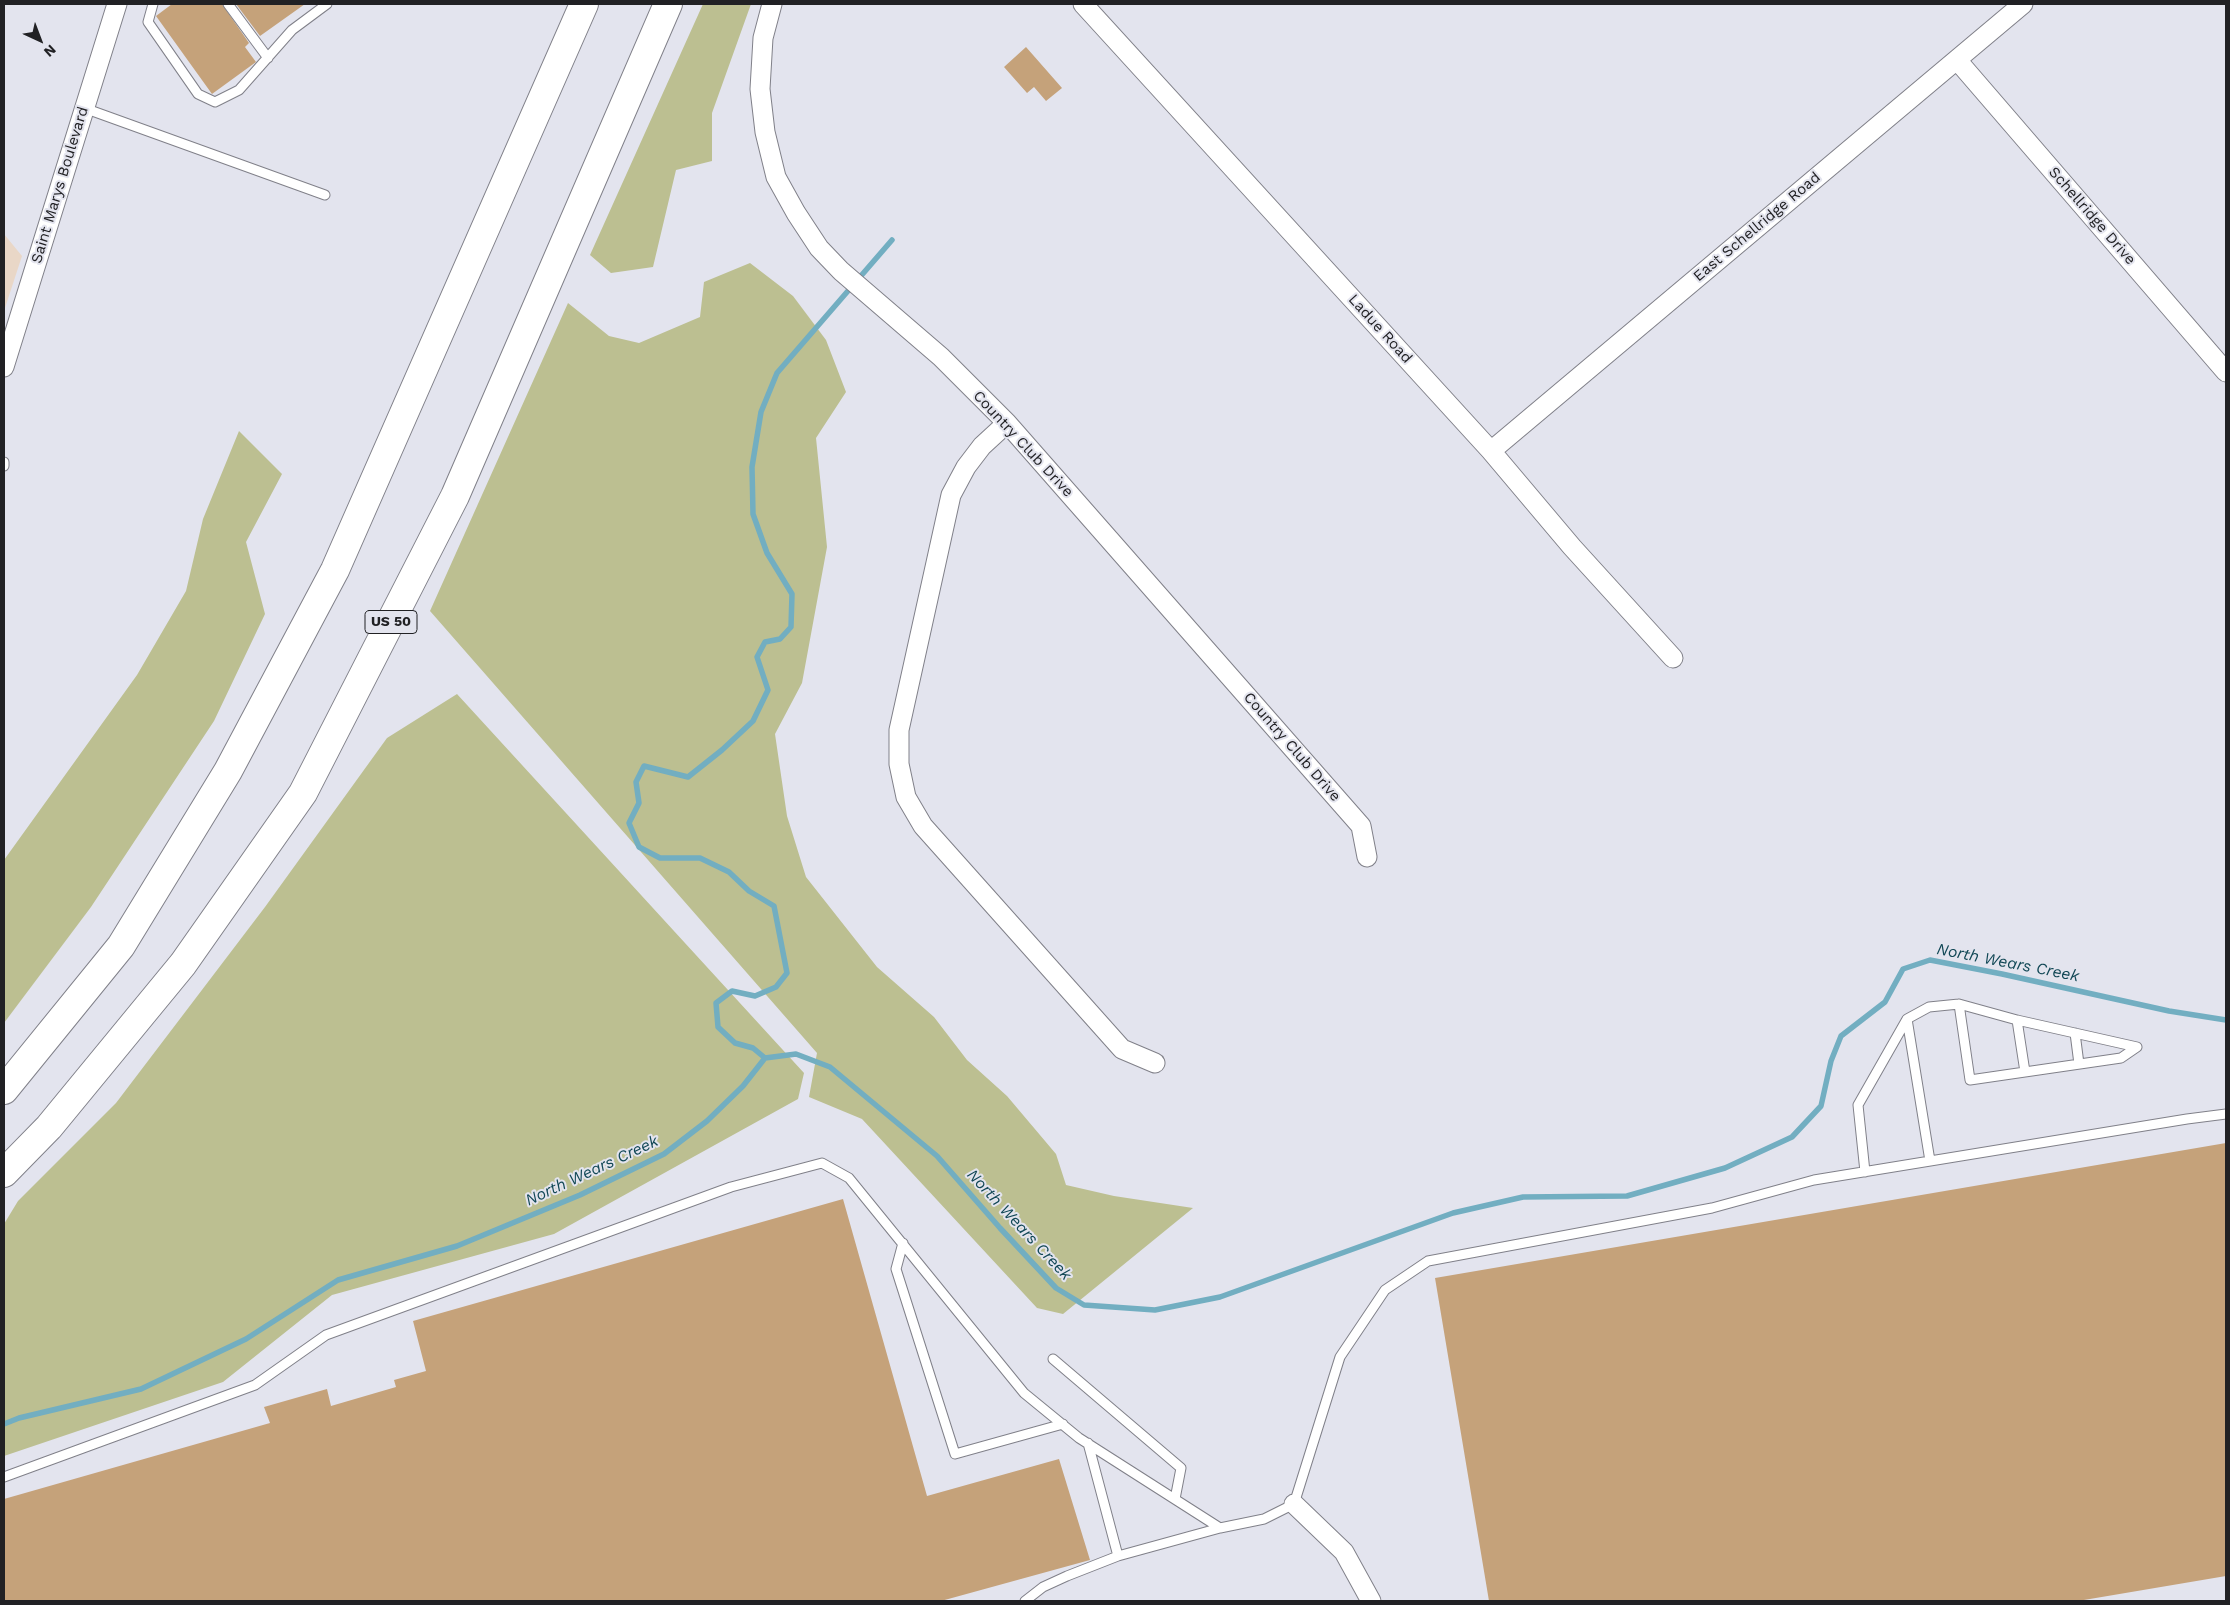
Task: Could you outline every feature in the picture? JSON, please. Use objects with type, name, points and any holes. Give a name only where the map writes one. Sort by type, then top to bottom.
[{"type":"highway","points":[[4,1090],[121,946],[228,771],[335,570],[584,4]]},
{"type":"highway","name":"US 50","points":[[4,1173],[49,1126],[183,964],[302,794],[455,496],[668,4]]},
{"type":"street","name":"Saint Marys Boulevard","points":[[4,367],[117,4]]},
{"type":"street","name":"Country Club Drive","points":[[772,4],[763,38],[760,81],[764,132],[776,177],[796,213],[819,248],[841,271],[941,357],[1007,423],[1361,826],[1367,857]]},
{"type":"street","name":"Ladue Road","points":[[1083,4],[1491,451],[1572,547],[1673,658]]},
{"type":"street","name":"East Schellridge Road","points":[[1491,451],[2023,4]]},
{"type":"street","name":"Schellridge Drive","points":[[1957,60],[2226,372]]},
{"type":"street","points":[[1007,423],[982,446],[966,467],[951,494],[899,730],[899,764],[906,796],[929,833],[1122,1049],[1155,1063]]},
{"type":"street","points":[[1294,1504],[1344,1552],[1371,1601]]},
{"type":"lane","points":[[153,4],[148,22],[198,94],[215,102],[239,90],[292,30],[324,5]]},
{"type":"lane","points":[[228,4],[268,58]]},
{"type":"lane","points":[[84,108],[325,196]]},
{"type":"lane","points":[[1864,1172],[1858,1105],[1907,1019],[1929,1007],[1959,1004],[2017,1020],[2137,1047],[2121,1058],[1970,1080],[1959,1004]]},
{"type":"lane","points":[[1907,1019],[1930,1161]]},
{"type":"lane","points":[[2017,1020],[2024,1072]]},
{"type":"lane","points":[[2075,1034],[2079,1064]]},
{"type":"lane","points":[[1025,1601],[1044,1587],[1118,1556],[1220,1528],[1264,1519],[1294,1504],[1340,1357],[1384,1290],[1428,1261],[1712,1208],[1814,1180],[2226,1114]]},
{"type":"lane","points":[[4,1477],[255,1385],[326,1335],[731,1186],[822,1163],[849,1178],[1024,1393],[1088,1443],[1220,1528]]},
{"type":"lane","points":[[903,1244],[896,1269],[955,1454],[1063,1424]]},
{"type":"lane","points":[[1053,1360],[1181,1468],[1175,1499]]},
{"type":"lane","points":[[1088,1443],[1118,1556]]},
{"type":"shaded area","points":[[4,234],[22,256],[4,311]]},
{"type":"green space","points":[[703,4],[751,4],[712,113],[712,161],[676,170],[653,267],[611,273],[590,255]]},
{"type":"green space","points":[[750,263],[793,296],[826,340],[846,392],[816,438],[827,547],[802,683],[775,734],[787,816],[806,877],[877,967],[934,1017],[967,1060],[1007,1096],[1056,1154],[1066,1185],[1114,1196],[1193,1208],[1063,1314],[1037,1308],[862,1119],[809,1097],[817,1053],[430,611],[568,303],[609,336],[639,343],[700,317],[704,282]]},
{"type":"green space","points":[[239,431],[282,474],[246,542],[265,614],[214,721],[91,907],[4,1023],[4,860],[137,675],[186,591],[203,519]]},
{"type":"green space","points":[[457,694],[804,1073],[798,1099],[554,1234],[332,1295],[223,1382],[4,1456],[4,1224],[18,1201],[116,1103],[265,907],[387,738]]},
{"type":"building","points":[[172,4],[222,4],[249,43],[245,47],[256,62],[212,94],[156,16]]},
{"type":"building","points":[[236,4],[305,4],[260,36]]},
{"type":"building","points":[[1026,47],[1062,88],[1046,101],[1034,87],[1027,93],[1004,67]]},
{"type":"building","points":[[2226,1143],[2226,1576],[2078,1601],[1489,1601],[1435,1278]]},
{"type":"building","points":[[843,1199],[927,1496],[1059,1459],[1090,1560],[941,1601],[4,1601],[4,1499],[270,1423],[264,1407],[327,1389],[331,1406],[396,1387],[394,1380],[426,1371],[413,1321]]},
{"type":"waterway","points":[[765,1058],[753,1048],[735,1043],[718,1027],[716,1003],[732,991],[755,996],[776,987],[787,973],[774,906],[749,891],[729,872],[700,858],[660,858],[639,847],[629,823],[639,803],[636,782],[644,766],[688,777],[722,750],[753,721],[768,690],[757,657],[765,642],[780,639],[791,627],[792,594],[767,553],[753,514],[752,467],[761,412],[777,373],[892,240]]},
{"type":"waterway","name":"North Wears Creek","points":[[4,1424],[19,1418],[141,1389],[246,1339],[338,1280],[457,1246],[580,1195],[664,1154],[707,1121],[743,1086],[765,1058],[796,1054],[830,1067],[937,1156],[1056,1288],[1084,1305],[1155,1310],[1220,1297],[1453,1213],[1523,1197],[1627,1196],[1725,1168],[1792,1137],[1821,1106],[1831,1061],[1841,1036],[1885,1002],[1903,969],[1930,960],[2169,1011],[2226,1020]]}]
